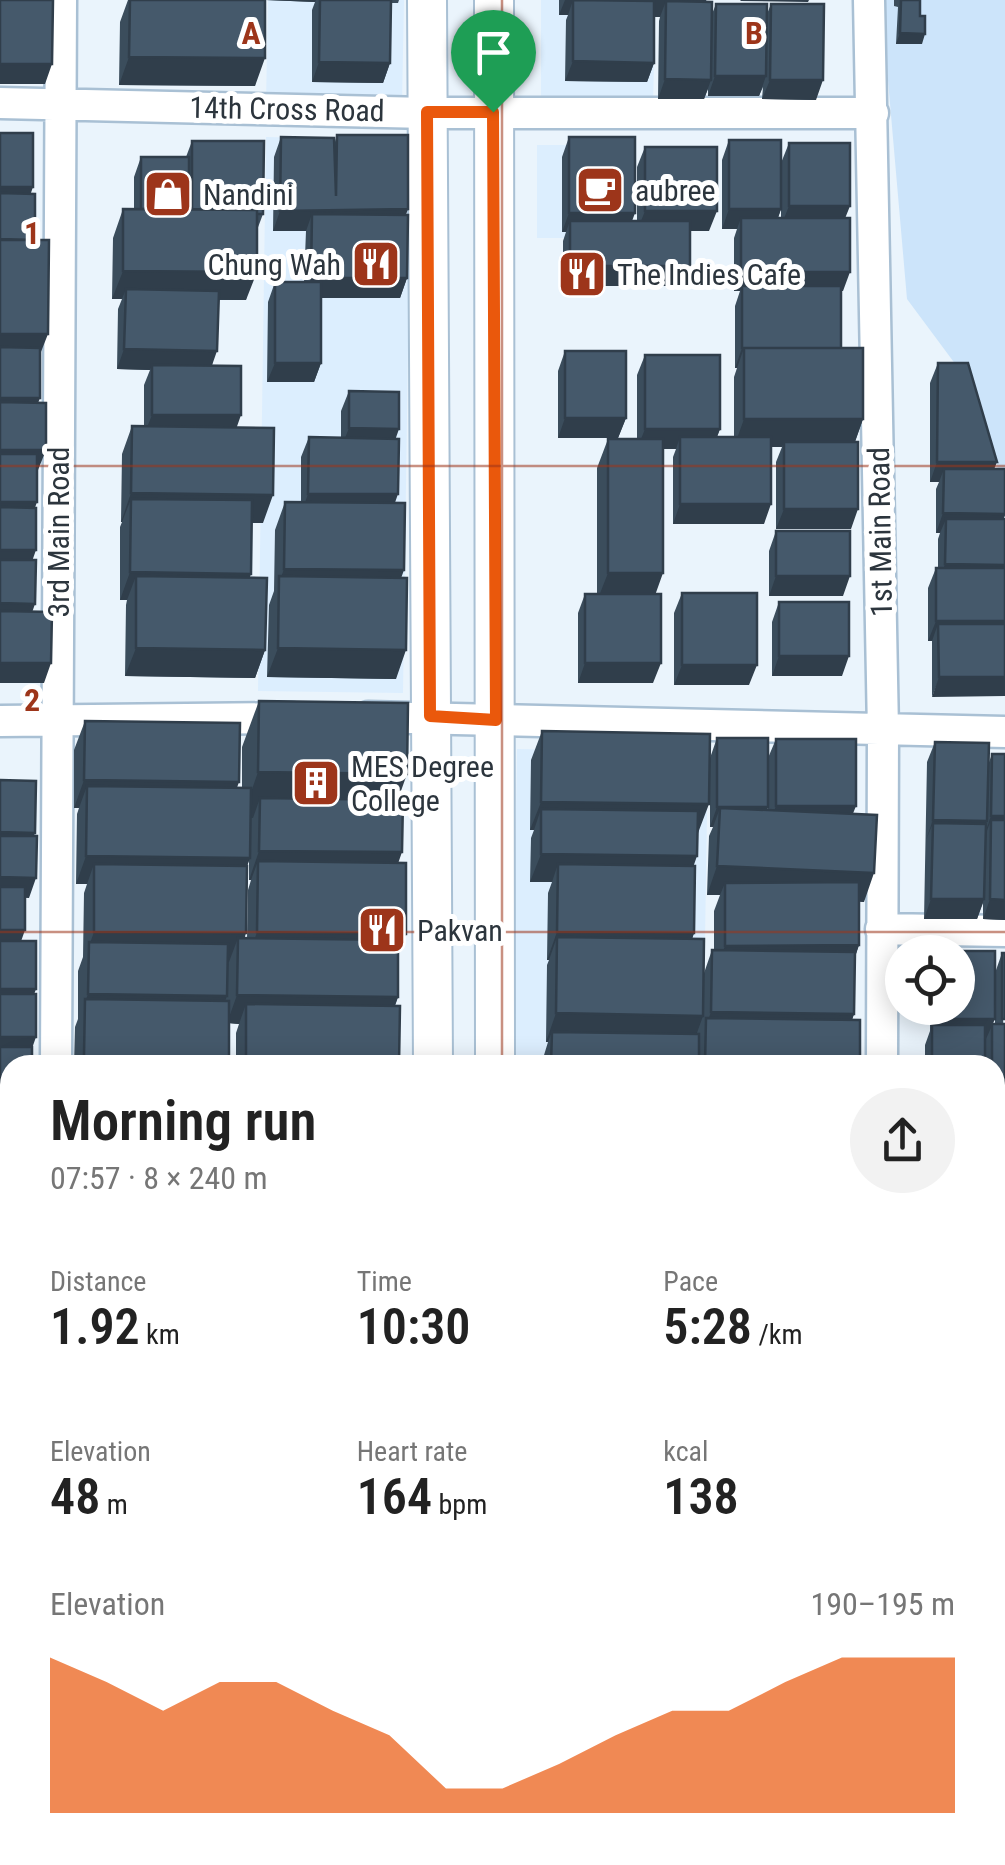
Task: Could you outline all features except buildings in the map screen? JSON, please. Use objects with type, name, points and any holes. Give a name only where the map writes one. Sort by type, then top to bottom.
[{"type":"street","name":"3rd Main Road","points":[[56,1055],[60,0]]},
{"type":"street","points":[[427,0],[433,1055]]},
{"type":"street","points":[[494,0],[495,1055]]},
{"type":"street","name":"1st Main Road","points":[[869,0],[883,732],[882,1055]]},
{"type":"street","name":"14th Cross Road","points":[[0,103],[427,112],[873,113]]},
{"type":"street","points":[[0,721],[430,716],[883,732],[1005,732]]},
{"type":"street","points":[[881,928],[1005,931]]},
{"type":"shaded area","points":[[268,0],[404,0],[402,104],[266,102]]},
{"type":"shaded area","points":[[541,0],[707,0],[707,20],[655,16],[653,106],[541,108]]},
{"type":"shaded area","points":[[881,0],[1005,0],[1005,496],[979,396],[907,299]]},
{"type":"shaded area","points":[[266,137],[411,140],[403,693],[258,691]]},
{"type":"shaded area","points":[[537,145],[633,145],[633,238],[537,238]]},
{"type":"shaded area","points":[[517,749],[708,752],[703,1055],[512,1055]]},
{"type":"place","name":"aubree","points":[[600,190]]},
{"type":"place","name":"Nandini","points":[[168,194]]},
{"type":"place","name":"Chung Wah","points":[[376,264]]},
{"type":"place","name":"The Indies Cafe","points":[[582,274]]},
{"type":"place","name":"MES Degree College","points":[[316,783]]},
{"type":"place","name":"Pakvan","points":[[382,930]]},
{"type":"route","points":[[427,112],[493,112],[496,720],[430,716],[427,112]]}]
